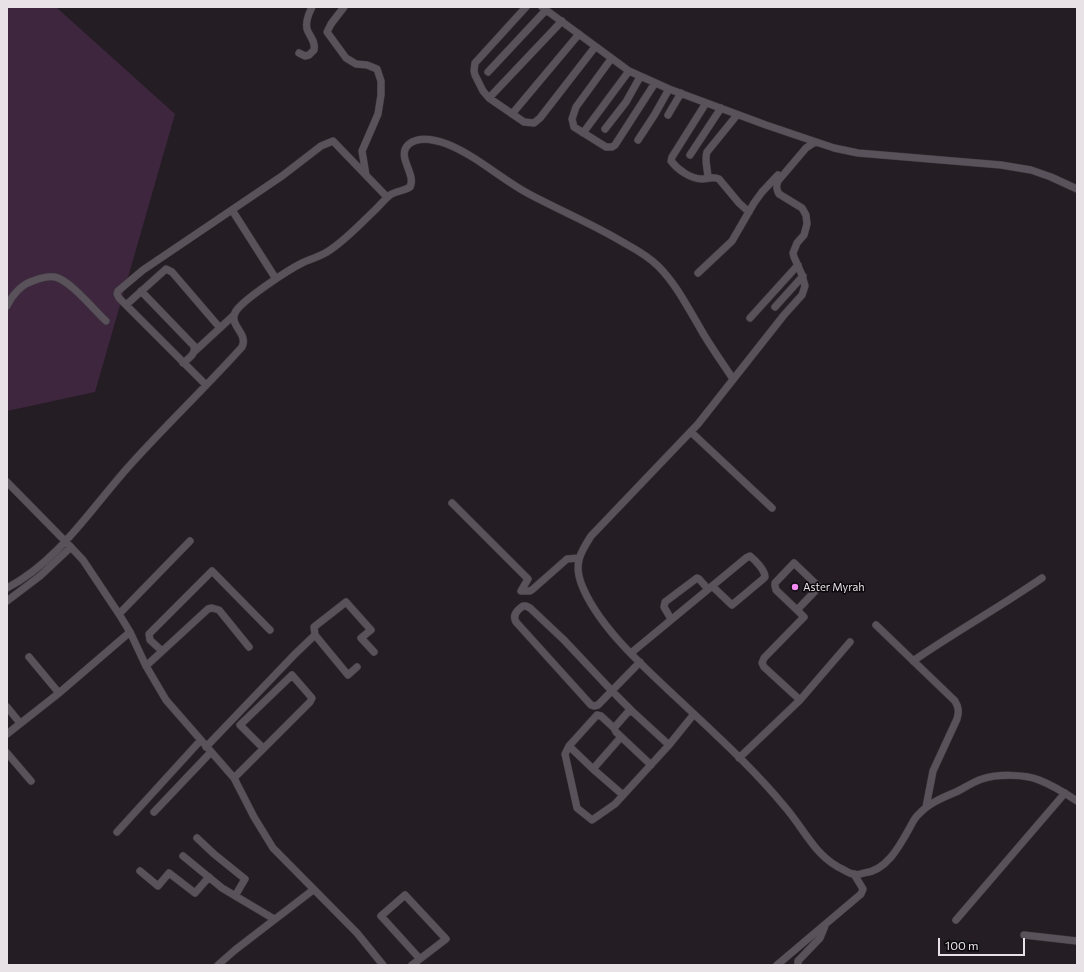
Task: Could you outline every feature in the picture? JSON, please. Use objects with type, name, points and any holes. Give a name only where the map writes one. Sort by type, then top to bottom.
[{"type":"street","points":[[299,53],[306,56],[314,50],[314,42],[306,24],[312,7]]},
{"type":"street","points":[[344,7],[327,32],[346,58],[356,64],[367,64],[377,69],[381,81],[381,95],[378,114],[362,151],[366,175]]},
{"type":"street","points":[[526,7],[475,63],[474,71],[483,91],[489,98],[524,122],[529,123],[537,121],[595,47]]},
{"type":"street","points":[[488,72],[544,8],[611,59],[640,77],[706,103],[812,141],[834,148],[858,153],[1001,165],[1031,170],[1052,177],[1077,189]]},
{"type":"street","points":[[489,98],[562,21]]},
{"type":"street","points":[[512,114],[579,34]]},
{"type":"street","points":[[611,59],[576,107],[572,119],[574,126],[606,147],[612,147],[615,145],[655,84]]},
{"type":"street","points":[[583,133],[629,71]]},
{"type":"street","points":[[605,129],[626,102],[640,77]]},
{"type":"street","points":[[638,140],[669,89]]},
{"type":"street","points":[[668,115],[680,93]]},
{"type":"street","points":[[706,103],[670,159],[676,167],[691,177],[701,179],[714,177],[718,178],[749,212]]},
{"type":"street","points":[[690,155],[720,108]]},
{"type":"street","points":[[708,178],[708,169],[705,156],[737,114]]},
{"type":"street","points":[[183,363],[242,305],[276,279],[303,263],[330,251],[344,240],[390,195],[407,189],[411,184],[411,178],[404,151],[410,143],[420,140],[436,141],[463,152],[516,186],[604,231],[641,253],[656,264],[675,284],[701,330],[733,379]]},
{"type":"street","points":[[206,385],[126,305],[117,294],[121,288],[143,270],[282,176],[321,146],[333,141],[387,196],[390,195]]},
{"type":"street","points":[[698,274],[732,241],[762,192],[812,141]]},
{"type":"street","points":[[777,191],[776,185],[778,181],[812,141]]},
{"type":"street","points":[[769,185],[784,198],[802,208],[806,215],[807,224],[804,235],[794,248],[794,257],[803,276],[805,286],[802,295],[784,315],[691,432],[590,536],[581,551],[577,566],[581,584],[593,607],[609,629],[640,662],[739,758],[784,806],[819,853],[829,862],[854,874],[868,873],[882,867],[900,844],[917,816],[926,807],[982,779],[997,776],[1015,776],[1038,780],[1065,793],[1077,801]]},
{"type":"street","points":[[232,210],[276,279]]},
{"type":"street","points":[[750,318],[798,265]]},
{"type":"street","points":[[126,305],[166,269],[169,270],[220,328]]},
{"type":"street","points":[[776,307],[803,276]]},
{"type":"street","points":[[7,306],[10,300],[23,286],[41,278],[53,277],[67,282],[106,322]]},
{"type":"street","points":[[141,291],[192,343],[195,351]]},
{"type":"street","points":[[7,601],[40,576],[69,544],[131,464],[244,345],[243,336],[234,322],[234,314]]},
{"type":"street","points":[[691,432],[772,508]]},
{"type":"street","points":[[7,482],[83,560],[130,632],[146,666],[166,700],[234,778],[268,840],[281,857],[357,933],[383,965]]},
{"type":"street","points":[[452,503],[528,579],[521,591],[533,589],[567,559],[579,558]]},
{"type":"street","points":[[119,614],[190,541]]},
{"type":"street","points":[[7,588],[33,572],[69,544]]},
{"type":"street","points":[[631,653],[710,587],[750,556],[765,574],[763,579],[732,605],[710,587],[697,578],[665,602],[664,607],[671,619]]},
{"type":"street","points":[[797,610],[818,587],[794,564],[775,583],[774,586],[776,590],[804,617],[764,658],[762,663],[764,667],[800,700]]},
{"type":"street","points":[[162,651],[150,640],[149,634],[212,571],[270,630]]},
{"type":"street","points":[[913,661],[953,634],[1006,603],[1042,578]]},
{"type":"street","points":[[357,667],[348,675],[315,635],[314,627],[346,602],[371,630],[361,638],[374,652]]},
{"type":"street","points":[[640,662],[614,693],[598,705],[591,705],[516,622],[514,614],[523,606],[530,608],[564,640],[614,693],[633,712],[669,745]]},
{"type":"street","points":[[146,666],[208,609],[212,608],[219,610],[250,647]]},
{"type":"street","points":[[876,625],[955,701],[958,706],[959,711],[957,719],[933,771],[926,807]]},
{"type":"street","points":[[7,734],[59,693],[130,632]]},
{"type":"street","points":[[154,812],[208,750],[315,635]]},
{"type":"street","points":[[739,758],[800,700],[850,642]]},
{"type":"street","points":[[30,657],[59,693]]},
{"type":"street","points":[[234,778],[310,702],[312,698],[292,675],[240,725],[263,748]]},
{"type":"street","points":[[7,707],[20,723]]},
{"type":"street","points":[[614,728],[628,712],[633,712]]},
{"type":"street","points":[[651,765],[621,737],[614,728],[601,716],[597,715],[569,746],[565,754],[578,808],[592,820],[615,804],[651,765],[669,745],[694,714]]},
{"type":"street","points":[[593,769],[621,737]]},
{"type":"street","points":[[117,832],[200,740]]},
{"type":"street","points":[[569,746],[623,795]]},
{"type":"street","points":[[7,754],[31,781]]},
{"type":"street","points":[[956,920],[1065,793]]},
{"type":"street","points":[[197,838],[245,879],[235,896]]},
{"type":"street","points":[[183,856],[222,888],[274,919]]},
{"type":"street","points":[[140,871],[158,886],[169,873],[195,893],[209,877]]},
{"type":"street","points":[[777,965],[863,892],[863,889],[854,874]]},
{"type":"street","points":[[218,965],[234,950],[313,890]]},
{"type":"street","points":[[412,965],[420,959],[446,939],[405,895],[381,916],[420,959]]},
{"type":"street","points":[[798,965],[798,961],[820,938],[825,924]]},
{"type":"street","points":[[1024,934],[1077,941]]},
{"type":"shaded area","points":[[7,7],[56,7],[175,114],[95,392],[7,411]]},
{"type":"place","name":"Aster Myrah","points":[[795,587]]}]
